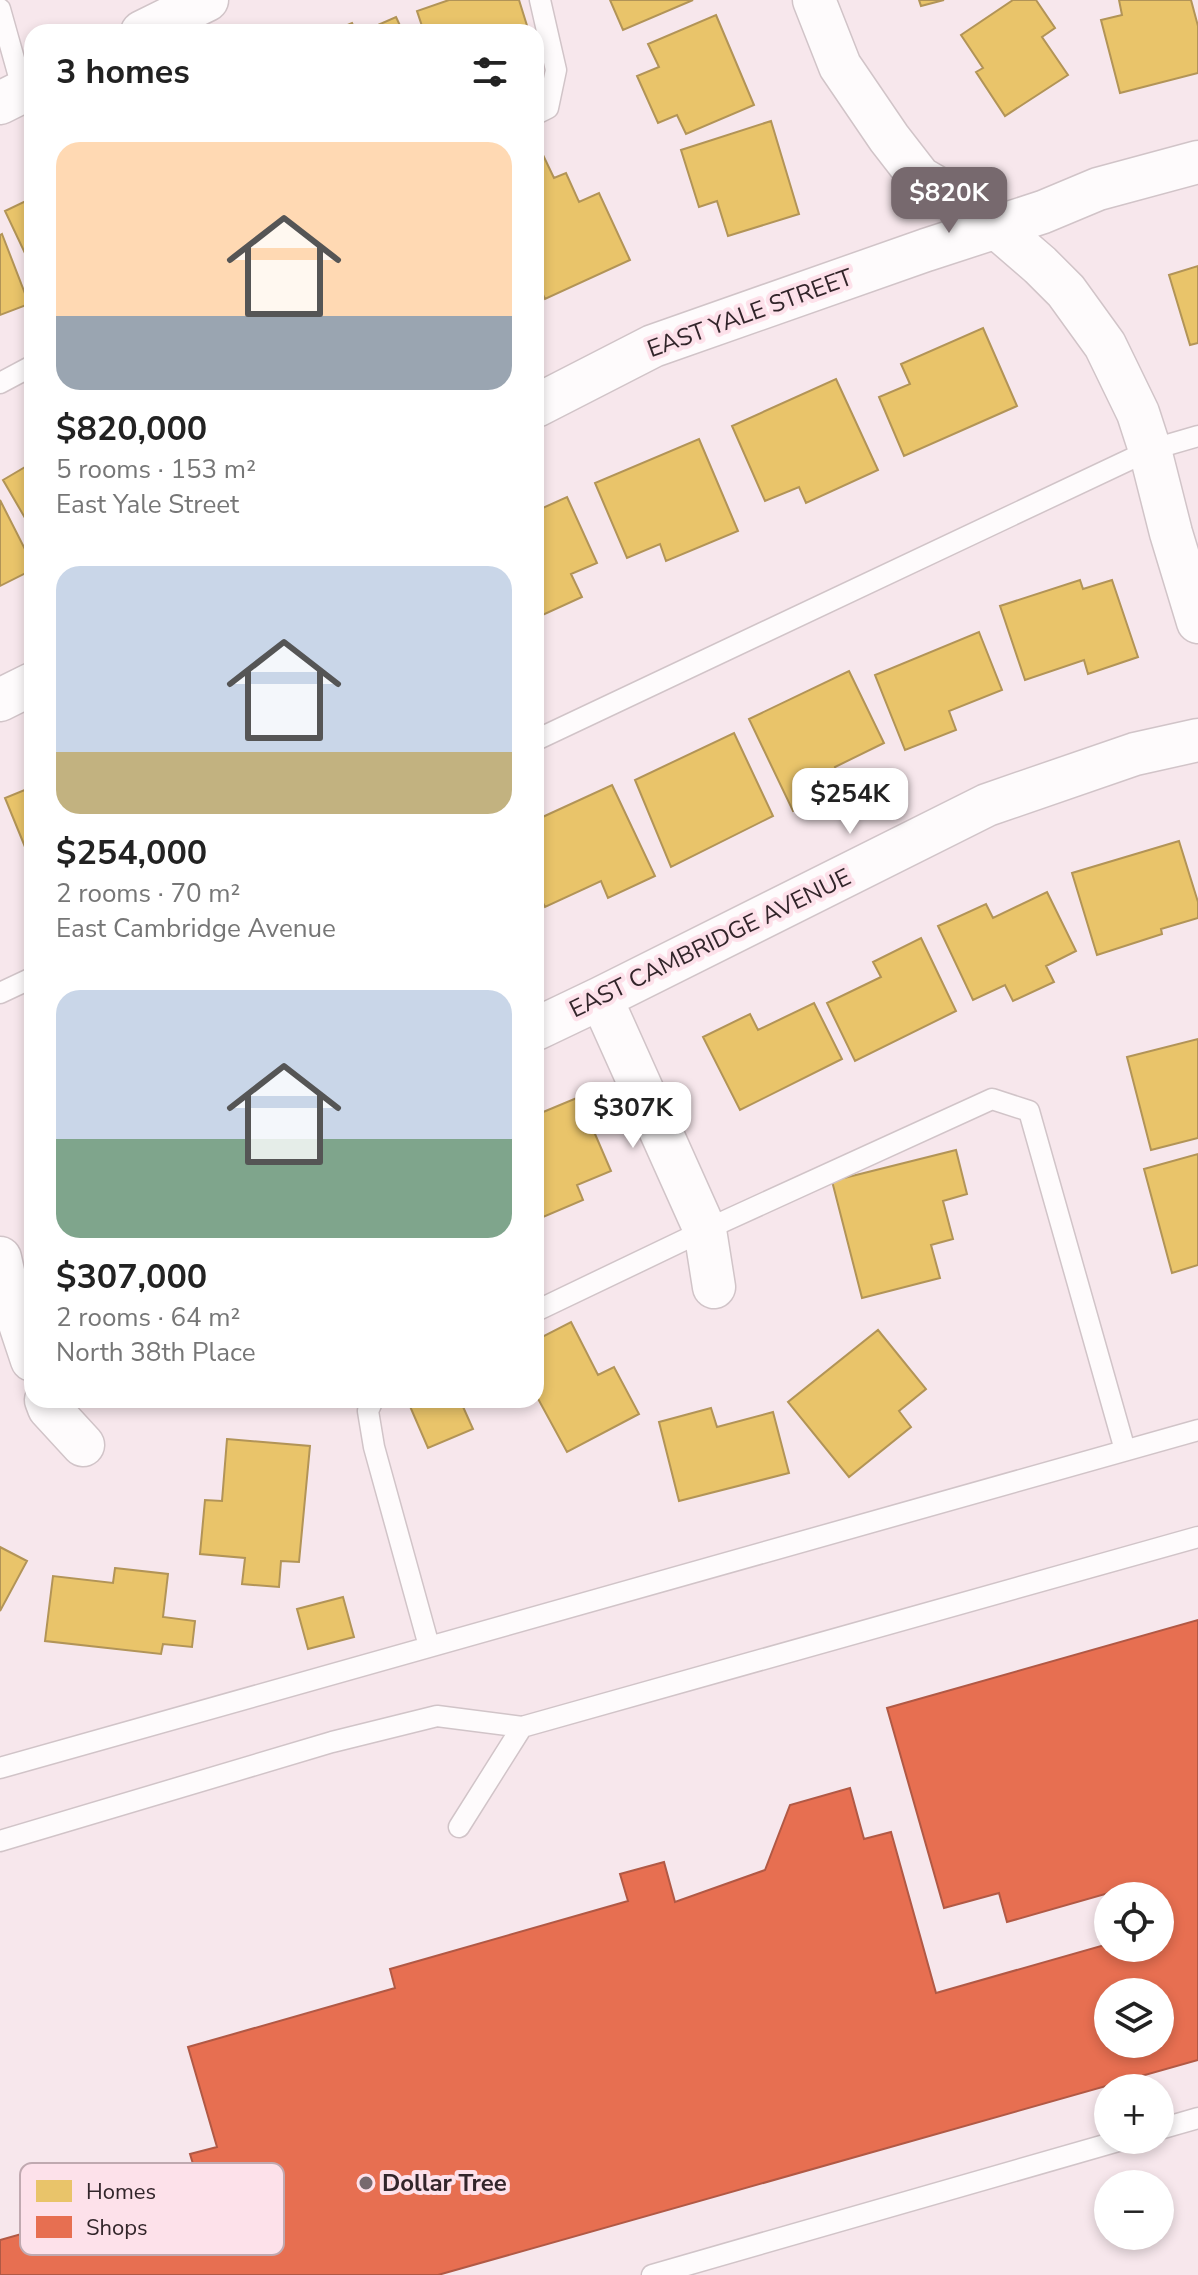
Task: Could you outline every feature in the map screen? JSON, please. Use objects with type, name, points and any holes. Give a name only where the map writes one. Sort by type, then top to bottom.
[{"type":"street","points":[[158,24],[207,0]]},
{"type":"street","points":[[814,0],[840,66],[920,178],[996,227],[1040,265],[1066,291],[1105,345],[1138,413],[1198,622]]},
{"type":"street","name":"EAST YALE STREET","points":[[544,402],[653,346],[1043,212],[1098,189],[1198,162]]},
{"type":"street","points":[[0,700],[24,688]]},
{"type":"street","name":"EAST CAMBRIDGE AVENUE","points":[[544,1025],[987,805],[1135,754],[1198,740]]},
{"type":"street","points":[[601,998],[705,1230],[714,1287]]},
{"type":"street","points":[[12,1266],[24,1322]]},
{"type":"street","points":[[49,1408],[83,1445]]},
{"type":"lane","points":[[540,0],[556,70],[548,108],[544,110]]},
{"type":"lane","points":[[0,9],[18,93]]},
{"type":"lane","points":[[0,383],[24,370]]},
{"type":"lane","points":[[544,736],[1150,450],[1198,436]]},
{"type":"lane","points":[[0,993],[24,982]]},
{"type":"lane","points":[[544,1307],[992,1099],[1029,1111],[1125,1450]]},
{"type":"lane","points":[[369,1408],[374,1447],[429,1646]]},
{"type":"lane","points":[[0,1768],[1198,1430]]},
{"type":"lane","points":[[0,1841],[332,1742],[437,1716],[522,1727],[1198,1537]]},
{"type":"lane","points":[[459,1827],[522,1727]]},
{"type":"lane","points":[[1174,2125],[1198,2118]]},
{"type":"lane","points":[[652,2275],[1094,2148]]},
{"type":"building: Homes","points":[[449,0],[519,0],[526,24],[421,24],[417,11]]},
{"type":"building: Homes","points":[[610,0],[693,0],[623,30]]},
{"type":"building: Homes","points":[[919,0],[944,0],[921,6]]},
{"type":"building: Homes","points":[[1013,0],[1036,0],[1055,28],[1042,37],[1068,75],[1005,116],[976,72],[983,68],[961,35]]},
{"type":"building: Homes","points":[[1119,0],[1191,0],[1198,26],[1198,73],[1120,93],[1101,20],[1122,15]]},
{"type":"building: Homes","points":[[716,15],[754,105],[686,134],[677,115],[658,123],[637,76],[659,67],[648,44]]},
{"type":"building: Homes","points":[[396,17],[399,24],[380,24]]},
{"type":"building: Homes","points":[[771,121],[799,214],[728,236],[717,201],[699,207],[681,150]]},
{"type":"building: Homes","points":[[544,157],[554,178],[566,173],[579,202],[599,193],[630,260],[545,299]]},
{"type":"building: Homes","points":[[24,202],[24,251],[5,211]]},
{"type":"building: Homes","points":[[0,235],[24,291],[24,306],[0,315]]},
{"type":"building: Homes","points":[[1198,266],[1198,343],[1190,345],[1169,275]]},
{"type":"building: Homes","points":[[983,328],[1017,406],[904,456],[879,397],[910,384],[901,364]]},
{"type":"building: Homes","points":[[836,379],[878,470],[806,503],[799,487],[765,501],[732,426]]},
{"type":"building: Homes","points":[[699,439],[738,531],[666,561],[660,544],[627,558],[595,483]]},
{"type":"building: Homes","points":[[24,468],[24,516],[3,480]]},
{"type":"building: Homes","points":[[567,497],[597,563],[571,574],[582,597],[544,614],[544,507]]},
{"type":"building: Homes","points":[[0,500],[24,547],[24,574],[0,586]]},
{"type":"building: Homes","points":[[1080,580],[1083,589],[1112,580],[1138,657],[1088,674],[1084,660],[1025,680],[1000,606]]},
{"type":"building: Homes","points":[[979,632],[1002,690],[949,711],[956,730],[905,750],[875,675]]},
{"type":"building: Homes","points":[[849,671],[884,743],[835,767],[844,786],[793,811],[749,719]]},
{"type":"building: Homes","points":[[734,733],[773,816],[671,867],[635,780]]},
{"type":"building: Homes","points":[[612,785],[655,876],[608,898],[601,881],[545,907],[544,816]]},
{"type":"building: Homes","points":[[24,790],[24,844],[5,798]]},
{"type":"building: Homes","points":[[1179,841],[1198,902],[1198,918],[1161,929],[1162,934],[1097,955],[1072,873]]},
{"type":"building: Homes","points":[[1047,892],[1076,951],[1046,966],[1054,982],[1013,1001],[1005,985],[973,1000],[938,926],[986,904],[993,918]]},
{"type":"building: Homes","points":[[921,938],[956,1011],[855,1061],[827,1003],[881,977],[873,962]]},
{"type":"building: Homes","points":[[814,1003],[842,1059],[740,1110],[703,1037],[750,1014],[758,1030]]},
{"type":"building: Homes","points":[[1198,1039],[1198,1138],[1151,1150],[1127,1057]]},
{"type":"building: Homes","points":[[579,1097],[611,1171],[577,1185],[583,1200],[544,1217],[544,1112]]},
{"type":"building: Homes","points":[[956,1150],[967,1194],[943,1201],[953,1239],[931,1245],[940,1278],[862,1298],[832,1181]]},
{"type":"building: Homes","points":[[1198,1154],[1198,1265],[1172,1273],[1144,1169]]},
{"type":"building: Homes","points":[[571,1322],[598,1375],[614,1367],[639,1414],[567,1452],[543,1408],[544,1336]]},
{"type":"building: Homes","points":[[878,1330],[926,1389],[899,1411],[911,1427],[849,1477],[788,1402]]},
{"type":"building: Homes","points":[[411,1408],[464,1408],[473,1429],[428,1448]]},
{"type":"building: Homes","points":[[711,1408],[717,1427],[773,1412],[789,1473],[679,1501],[659,1422]]},
{"type":"building: Homes","points":[[227,1439],[310,1446],[299,1562],[281,1561],[279,1587],[242,1584],[245,1558],[200,1554],[205,1500],[222,1501]]},
{"type":"building: Homes","points":[[0,1547],[27,1561],[0,1611]]},
{"type":"building: Homes","points":[[115,1568],[168,1574],[163,1617],[195,1621],[192,1647],[163,1644],[161,1654],[45,1641],[53,1576],[113,1583]]},
{"type":"building: Homes","points":[[343,1597],[354,1637],[308,1649],[297,1609]]},
{"type":"building: Shops","points":[[1198,1620],[1198,2060],[1149,2074],[1094,2074],[1094,2089],[438,2275],[0,2275],[0,2240],[20,2234],[20,2255],[284,2255],[284,2163],[193,2163],[190,2154],[217,2147],[188,2047],[395,1988],[390,1969],[628,1901],[620,1874],[664,1862],[675,1902],[765,1870],[790,1805],[850,1788],[864,1839],[891,1832],[936,1993],[1094,1948],[1094,1962],[1174,1962],[1174,1882],[1094,1882],[1094,1897],[1007,1922],[999,1893],[944,1908],[887,1708]]},
{"type":"place","name":"Dollar Tree","points":[[366,2183]]}]
